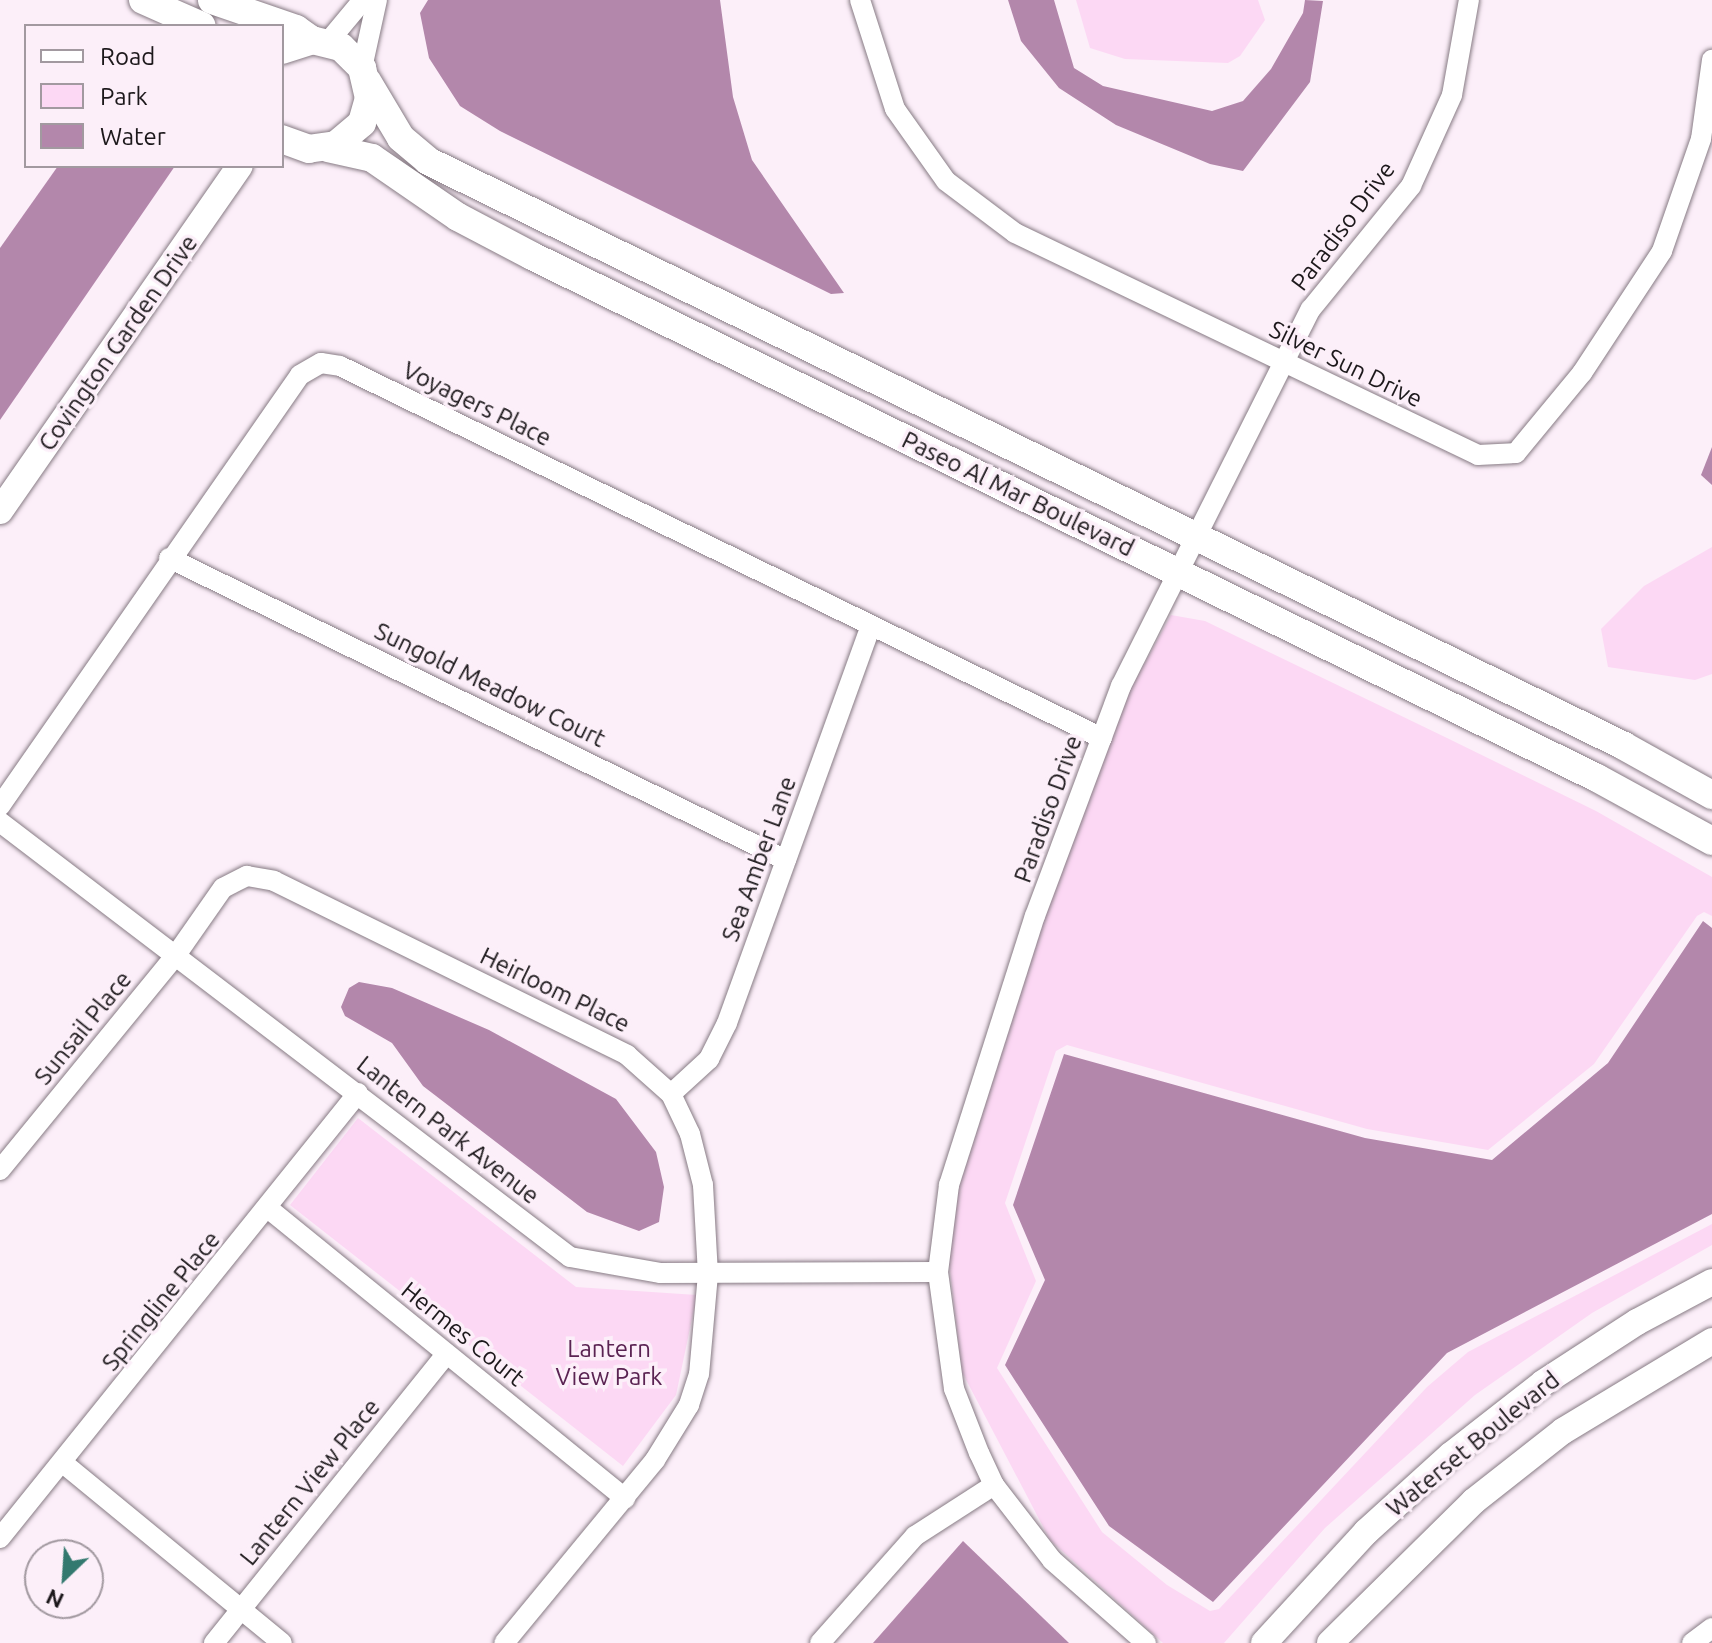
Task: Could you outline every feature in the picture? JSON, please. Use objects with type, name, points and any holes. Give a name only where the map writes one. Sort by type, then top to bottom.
[{"type":"main road","points":[[143,0],[197,24]]},
{"type":"main road","points":[[212,0],[282,24]]},
{"type":"main road","points":[[284,25],[320,41],[365,75],[362,123],[298,147]]},
{"type":"main road","points":[[284,50],[320,41]]},
{"type":"main road","name":"Paseo Al Mar Boulevard","points":[[365,75],[401,138],[428,161],[1624,746],[1712,795]]},
{"type":"main road","name":"Paseo Al Mar Boulevard","points":[[298,147],[372,158],[401,173],[458,217],[532,256],[1610,784],[1712,841]]},
{"type":"street","points":[[320,41],[363,0]]},
{"type":"street","points":[[365,75],[377,0]]},
{"type":"street","name":"Silver Sun Drive","points":[[860,0],[895,109],[946,181],[1015,233],[1478,455],[1516,453],[1582,373],[1662,251],[1701,139],[1712,60]]},
{"type":"street","name":"Paradiso Drive","points":[[1146,1643],[1052,1560],[994,1485],[954,1389],[938,1272],[949,1185],[1035,916],[1121,686],[1199,540],[1311,309],[1411,186],[1452,95],[1469,0]]},
{"type":"street","name":"Covington Garden Drive","points":[[0,511],[242,169]]},
{"type":"street","name":"Voyagers Place","points":[[0,806],[169,558],[300,375],[321,363],[340,366],[1102,738]]},
{"type":"street","name":"Sungold Meadow Court","points":[[169,558],[786,860]]},
{"type":"street","name":"Sea Amber Lane","points":[[671,1094],[709,1059],[727,1023],[871,626]]},
{"type":"street","name":"Lantern Park Avenue","points":[[0,822],[570,1257],[660,1273],[938,1272]]},
{"type":"street","name":"Heirloom Place","points":[[176,955],[234,879],[274,881],[627,1055],[671,1094],[690,1134],[703,1185],[708,1274],[705,1343],[689,1405],[625,1498],[504,1643]]},
{"type":"street","name":"Sunsail Place","points":[[0,1170],[176,955]]},
{"type":"street","name":"Springline Place","points":[[0,1538],[269,1209],[358,1093]]},
{"type":"street","name":"Hermes Court","points":[[269,1209],[625,1498]]},
{"type":"street","name":"Waterset Boulevard","points":[[1264,1643],[1366,1532],[1451,1455],[1543,1383],[1637,1322],[1712,1282]]},
{"type":"street","name":"Waterset Boulevard","points":[[1330,1643],[1474,1501],[1518,1466],[1652,1372],[1712,1341]]},
{"type":"street","name":"Lantern View Place","points":[[214,1643],[446,1354]]},
{"type":"street","points":[[63,1463],[282,1643]]},
{"type":"street","points":[[820,1643],[915,1536],[994,1485]]},
{"type":"street","points":[[1692,1643],[1712,1628]]},
{"type":"green space","points":[[1076,0],[1258,0],[1265,20],[1240,56],[1228,63],[1125,59],[1090,48]]},
{"type":"green space","points":[[1712,547],[1712,674],[1695,680],[1608,667],[1601,629],[1644,586]]},
{"type":"green space","points":[[1171,615],[1205,621],[1447,738],[1596,811],[1712,877],[1712,916],[1704,912],[1697,916],[1594,1064],[1488,1150],[1367,1129],[1067,1045],[1056,1051],[1005,1203],[1036,1281],[997,1368],[1102,1532],[1167,1585],[1210,1611],[1219,1609],[1427,1387],[1468,1352],[1712,1224],[1712,1245],[1592,1313],[1475,1395],[1325,1528],[1224,1643],[1163,1643],[1050,1540],[962,1372],[949,1263],[959,1187],[1044,919],[1130,690]]},
{"type":"green space","name":"Lantern View Park","points":[[358,1118],[576,1287],[697,1295],[676,1395],[623,1466],[290,1205]]},
{"type":"water","points":[[428,0],[720,0],[733,97],[752,160],[844,293],[831,294],[500,131],[460,106],[429,58],[420,13]]},
{"type":"water","points":[[1008,0],[1054,0],[1074,68],[1103,86],[1212,111],[1243,101],[1271,69],[1303,13],[1305,0],[1323,1],[1310,82],[1243,171],[1210,164],[1116,125],[1059,88],[1021,41]]},
{"type":"water","points":[[57,168],[174,168],[0,420],[0,248]]},
{"type":"water","points":[[1712,447],[1712,485],[1701,475]]},
{"type":"water","points":[[1703,921],[1712,928],[1712,1214],[1447,1353],[1213,1602],[1109,1526],[1005,1365],[1045,1280],[1013,1205],[1064,1054],[1365,1138],[1492,1160],[1608,1063]]},
{"type":"water","points":[[359,982],[392,988],[489,1030],[616,1099],[656,1152],[664,1187],[659,1222],[639,1231],[587,1212],[423,1086],[392,1043],[345,1016],[341,1007],[349,988]]},
{"type":"water","points":[[963,1541],[1069,1643],[873,1643]]}]
